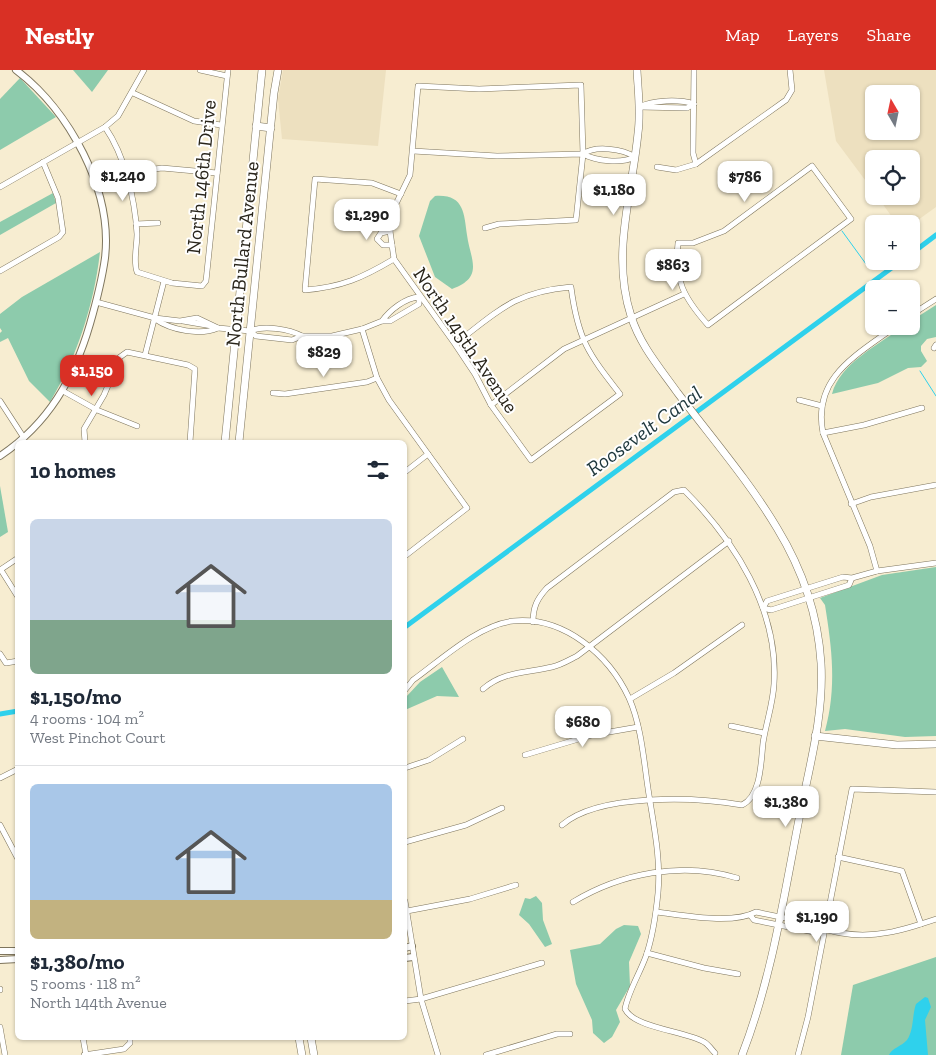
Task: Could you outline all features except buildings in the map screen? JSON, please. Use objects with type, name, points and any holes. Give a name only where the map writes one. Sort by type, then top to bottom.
[{"type":"main road","name":"North Bullard Avenue","points":[[225,440],[262,70]]},
{"type":"main road","name":"North Bullard Avenue","points":[[239,440],[278,70]]},
{"type":"main road","points":[[637,70],[639,107],[635,157],[623,230],[621,257],[623,288],[631,318],[648,352],[776,527],[809,597],[821,662],[821,697],[815,736],[779,921],[761,998],[742,1055]]},
{"type":"main road","points":[[256,126],[271,128]]},
{"type":"main road","points":[[815,736],[897,745],[936,744]]},
{"type":"main road","points":[[299,1040],[302,1055]]},
{"type":"main road","points":[[311,1040],[314,1055]]},
{"type":"street","points":[[16,70],[46,97],[78,142],[86,157],[100,201],[105,242],[105,257],[96,302],[78,360],[63,391],[47,414],[21,440]]},
{"type":"street","points":[[0,187],[105,126],[118,116],[133,93],[144,70]]},
{"type":"street","points":[[200,70],[228,73]]},
{"type":"street","points":[[694,70],[694,153],[696,164]]},
{"type":"street","points":[[656,167],[676,170],[696,164],[786,100],[792,90],[790,70]]},
{"type":"street","name":"North 146th Drive","points":[[164,281],[202,286],[206,281],[228,73]]},
{"type":"street","name":"North 145th Avenue","points":[[582,340],[589,354],[620,394],[531,460],[491,405],[475,374],[455,344],[419,297],[394,259],[390,231],[393,210],[410,175],[418,86],[479,89],[580,85],[583,154]]},
{"type":"street","points":[[133,93],[194,121],[221,125]]},
{"type":"street","points":[[639,107],[648,102],[687,102],[694,104]]},
{"type":"street","points":[[105,126],[126,174],[136,224],[137,272],[164,281],[145,355]]},
{"type":"street","points":[[485,228],[499,224],[576,220],[583,154],[590,149],[608,150],[627,152],[635,157]]},
{"type":"street","points":[[413,151],[497,156],[583,154],[590,158],[626,161],[635,157]]},
{"type":"street","points":[[0,271],[59,237],[64,232],[58,198],[43,162]]},
{"type":"street","points":[[812,166],[851,219],[708,325],[690,305],[684,294],[676,259],[678,243],[701,240],[724,231],[812,166]]},
{"type":"street","points":[[126,174],[162,168],[216,173]]},
{"type":"street","points":[[394,259],[351,282],[338,286],[305,290],[315,179],[372,183],[401,194]]},
{"type":"street","points":[[136,224],[158,222]]},
{"type":"street","points":[[390,231],[381,233],[377,239],[383,245],[392,245]]},
{"type":"street","points":[[455,344],[508,304],[521,297],[535,292],[571,288],[574,314],[582,340]]},
{"type":"street","points":[[491,405],[548,361],[582,340],[684,294]]},
{"type":"street","points":[[96,302],[155,318],[180,321],[197,318],[215,327],[250,331],[257,328],[293,332],[302,336],[332,336],[395,319],[419,304],[419,297],[412,298],[388,313],[382,321]]},
{"type":"street","points":[[920,309],[936,299]]},
{"type":"street","points":[[155,318],[162,323],[196,332],[215,327]]},
{"type":"street","points":[[362,329],[377,378],[389,400],[467,508],[407,554]]},
{"type":"street","points":[[877,571],[870,546],[823,433],[822,406],[826,390],[837,372],[884,335]]},
{"type":"street","points":[[85,440],[84,429],[111,381],[121,354],[130,352],[194,368],[196,374],[190,440]]},
{"type":"street","points":[[273,393],[285,394],[368,382],[377,378]]},
{"type":"street","points":[[63,391],[96,410],[137,426]]},
{"type":"street","points":[[799,400],[822,406]]},
{"type":"street","points":[[0,401],[24,438]]},
{"type":"street","points":[[823,433],[864,425],[922,408]]},
{"type":"street","points":[[0,456],[15,445]]},
{"type":"street","points":[[407,470],[428,454]]},
{"type":"street","points":[[851,504],[871,497],[936,485]]},
{"type":"street","points":[[533,622],[534,606],[538,597],[548,588],[674,492],[684,490],[729,541],[752,582],[763,608],[771,646],[774,681],[759,772],[753,796],[749,801],[742,805],[684,798],[650,800],[582,812],[562,825]]},
{"type":"street","points":[[483,689],[491,681],[507,674],[553,667],[565,663],[729,541]]},
{"type":"street","points":[[15,560],[1,570],[15,592]]},
{"type":"street","points":[[763,608],[767,601],[843,577],[852,578],[877,571],[936,563]]},
{"type":"street","points":[[763,608],[771,610],[849,585],[852,578]]},
{"type":"street","points":[[407,688],[413,680],[480,632],[514,621],[533,622],[558,627],[578,638],[589,646],[619,680],[630,699],[638,727],[659,872],[656,912],[647,953],[625,1009],[628,1015],[638,1020],[704,1042],[715,1053]]},
{"type":"street","points":[[630,699],[674,673],[742,625]]},
{"type":"street","points":[[0,654],[6,663],[15,662]]},
{"type":"street","points":[[731,726],[764,733]]},
{"type":"street","points":[[525,755],[592,735],[638,727]]},
{"type":"street","points":[[407,767],[429,760],[462,739]]},
{"type":"street","points":[[0,778],[15,770]]},
{"type":"street","points":[[798,1055],[808,1017],[852,789],[936,792]]},
{"type":"street","points":[[407,841],[466,825],[502,808]]},
{"type":"street","points":[[0,825],[15,853]]},
{"type":"street","points":[[838,857],[902,871],[921,924]]},
{"type":"street","points":[[573,902],[603,886],[627,877],[659,872],[692,871],[722,874],[737,878]]},
{"type":"street","points":[[407,914],[470,899],[516,884]]},
{"type":"street","points":[[656,912],[707,917],[750,915],[754,920],[808,923],[819,925],[824,930]]},
{"type":"street","points":[[779,921],[819,933],[824,930],[872,936],[890,934],[936,920]]},
{"type":"street","points":[[806,930],[808,923]]},
{"type":"street","points":[[407,930],[408,947],[413,957],[421,999],[438,1055]]},
{"type":"street","points":[[0,951],[15,951]]},
{"type":"street","points":[[647,953],[704,968],[738,974]]},
{"type":"street","points":[[407,958],[413,957]]},
{"type":"street","points":[[0,960],[15,959]]},
{"type":"street","points":[[407,1001],[421,999],[542,963]]},
{"type":"street","points":[[0,1027],[5,1055]]},
{"type":"street","points":[[486,1055],[556,1034],[570,1034]]},
{"type":"street","points":[[83,1040],[85,1055],[124,1049],[130,1040]]},
{"type":"shaded area","points":[[283,70],[386,70],[378,146],[282,139],[278,99]]},
{"type":"shaded area","points":[[824,70],[936,70],[936,207],[920,219],[920,215],[891,215],[883,205],[920,205],[920,150],[865,150],[865,180],[836,141]]},
{"type":"green space","points":[[73,70],[108,70],[92,92]]},
{"type":"green space","points":[[20,78],[56,117],[0,150],[0,99]]},
{"type":"green space","points":[[53,193],[56,203],[0,235],[0,222]]},
{"type":"green space","points":[[435,196],[452,198],[461,207],[465,219],[473,266],[472,273],[469,279],[452,289],[435,277],[419,236],[430,201]]},
{"type":"green space","points":[[100,252],[89,311],[83,330],[60,385],[50,402],[29,381],[8,338],[0,342],[0,333],[2,331],[0,328],[0,314],[22,297]]},
{"type":"green space","points":[[936,305],[936,337],[927,339],[921,346],[921,351],[927,361],[921,367],[908,368],[878,383],[832,394],[836,383],[843,373],[862,355],[891,335],[920,335],[920,315]]},
{"type":"green space","points":[[0,486],[8,532],[0,537]]},
{"type":"green space","points":[[936,567],[936,736],[905,737],[845,729],[825,731],[831,699],[832,668],[825,605],[820,598],[882,575]]},
{"type":"green space","points":[[442,667],[459,697],[437,696],[407,709],[407,696],[420,682]]},
{"type":"green space","points":[[536,896],[542,903],[543,920],[552,944],[545,947],[529,924],[519,915],[525,898],[530,899]]},
{"type":"green space","points":[[624,925],[638,926],[641,934],[629,962],[630,986],[616,1010],[620,1022],[612,1037],[604,1043],[593,1033],[592,1020],[576,984],[570,950],[600,944],[616,929]]},
{"type":"green space","points":[[936,957],[936,1055],[841,1055],[853,985]]},
{"type":"water","points":[[925,997],[928,998],[931,1007],[925,1020],[928,1055],[889,1055],[907,1040],[911,1032],[916,1004]]},
{"type":"waterway","points":[[842,231],[865,263]]},
{"type":"waterway","name":"Roosevelt Canal","points":[[920,247],[936,235]]},
{"type":"waterway","name":"Roosevelt Canal","points":[[407,626],[889,270]]},
{"type":"waterway","points":[[920,371],[936,396]]},
{"type":"waterway","name":"Roosevelt Canal","points":[[0,714],[15,712]]}]
